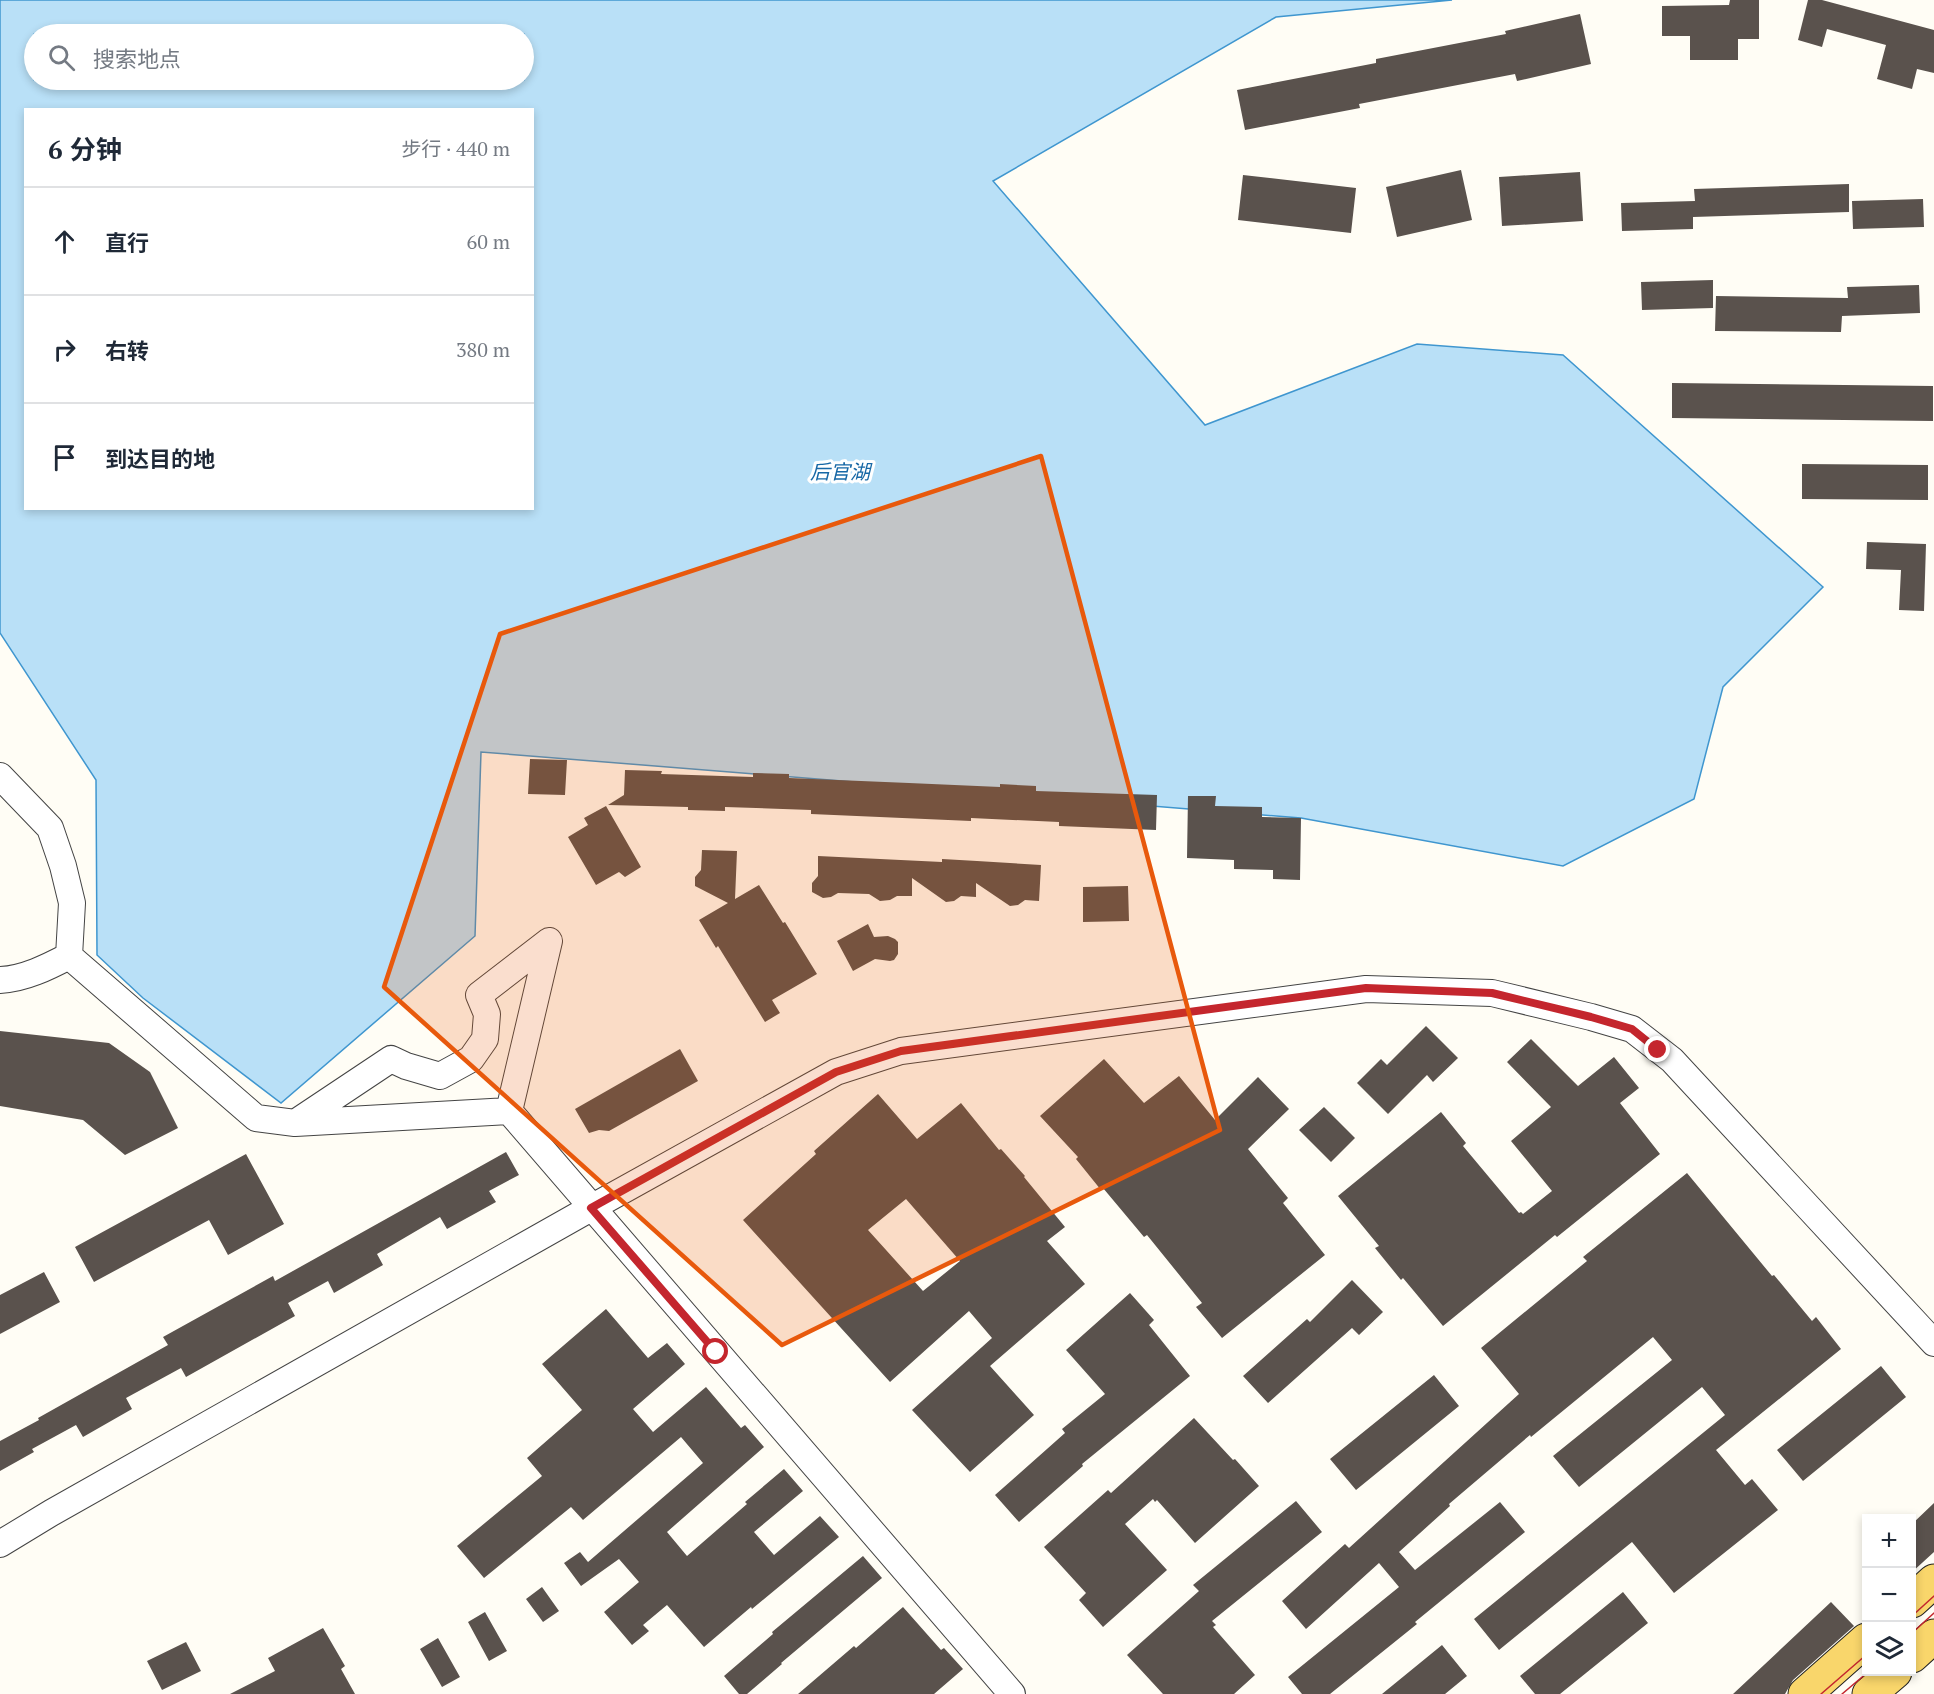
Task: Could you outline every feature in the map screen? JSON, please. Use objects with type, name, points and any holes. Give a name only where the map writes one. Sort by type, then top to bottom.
[{"type":"main road","points":[[1916,1596],[1934,1581]]},
{"type":"main road","points":[[1916,1652],[1934,1636]]},
{"type":"main road","points":[[1805,1694],[1862,1644]]},
{"type":"main road","points":[[1869,1694],[1889,1676]]},
{"type":"street","points":[[0,776],[50,828],[72,903],[69,956]]},
{"type":"street","points":[[295,1123],[391,1059],[440,1076],[471,1059],[485,1039],[487,1014],[479,995],[549,941],[509,1112]]},
{"type":"street","points":[[0,980],[11,979],[49,966],[69,956]]},
{"type":"street","points":[[69,956],[256,1118],[295,1123],[509,1112]]},
{"type":"street","points":[[0,1544],[61,1507],[836,1072],[901,1051],[1366,988],[1492,993],[1632,1029],[1672,1060],[1934,1343]]},
{"type":"street","points":[[509,1112],[1012,1694]]},
{"type":"highlighted area","points":[[1041,456],[1220,1130],[782,1345],[384,987],[500,634]]},
{"type":"water","name":"后官湖","points":[[0,0],[1452,0],[1276,17],[993,181],[1205,425],[1417,344],[1563,355],[1823,587],[1723,687],[1694,799],[1563,866],[1301,818],[481,752],[475,936],[281,1103],[143,998],[97,955],[96,780],[0,633]]},
{"type":"building","points":[[1730,0],[1759,0],[1759,39],[1738,39],[1738,60],[1690,60],[1690,36],[1662,36],[1662,6],[1729,5]]},
{"type":"building","points":[[1808,0],[1822,0],[1934,30],[1934,73],[1917,69],[1912,89],[1877,79],[1886,45],[1827,29],[1822,47],[1798,40]]},
{"type":"building","points":[[1580,14],[1591,64],[1517,81],[1515,74],[1359,104],[1360,108],[1245,130],[1237,90],[1376,63],[1376,59],[1506,34],[1505,31]]},
{"type":"building","points":[[1461,170],[1472,220],[1397,237],[1386,187]]},
{"type":"building","points":[[1580,172],[1583,221],[1502,226],[1499,177]]},
{"type":"building","points":[[1243,175],[1356,188],[1351,233],[1238,220]]},
{"type":"building","points":[[1849,184],[1849,212],[1693,217],[1693,229],[1622,231],[1621,203],[1695,201],[1694,189]]},
{"type":"building","points":[[1923,199],[1924,227],[1853,229],[1852,201]]},
{"type":"building","points":[[1713,280],[1713,308],[1642,310],[1641,282]]},
{"type":"building","points":[[1919,285],[1920,313],[1842,316],[1841,332],[1715,331],[1716,296],[1848,298],[1847,287]]},
{"type":"building","points":[[1672,383],[1933,386],[1933,421],[1672,418]]},
{"type":"building","points":[[1802,464],[1928,465],[1928,500],[1802,499]]},
{"type":"building","points":[[1867,542],[1926,544],[1924,611],[1899,610],[1901,570],[1866,569]]},
{"type":"building","points":[[530,759],[567,760],[565,795],[528,794]]},
{"type":"building","points":[[625,770],[662,771],[661,774],[753,777],[753,773],[789,774],[789,778],[1000,787],[1000,784],[1036,786],[1036,791],[1157,795],[1156,830],[1059,826],[1059,822],[971,818],[971,821],[811,814],[811,810],[725,807],[725,811],[688,810],[688,807],[608,805],[624,795]]},
{"type":"building","points":[[1188,796],[1216,796],[1215,806],[1262,807],[1262,817],[1301,818],[1300,880],[1273,879],[1273,870],[1234,869],[1234,860],[1187,858]]},
{"type":"building","points":[[606,806],[641,867],[625,877],[619,872],[596,885],[568,837],[588,825],[584,818]]},
{"type":"building","points":[[702,850],[737,851],[735,899],[759,885],[817,974],[772,1000],[780,1013],[765,1022],[718,946],[716,948],[699,920],[728,903],[695,886],[695,877],[701,870]]},
{"type":"building","points":[[818,856],[942,862],[942,859],[1041,865],[1039,901],[1025,900],[1018,905],[1010,906],[976,883],[976,897],[961,896],[954,901],[946,902],[912,878],[912,896],[897,896],[890,900],[880,901],[869,894],[838,893],[823,898],[812,892],[812,883],[818,876]]},
{"type":"building","points":[[1128,886],[1129,921],[1083,922],[1083,887]]},
{"type":"building","points":[[868,924],[874,937],[888,936],[898,942],[898,954],[894,960],[875,959],[853,971],[837,941]]},
{"type":"building","points":[[1426,1026],[1458,1058],[1433,1082],[1427,1075],[1388,1114],[1357,1083],[1381,1059],[1387,1065]]},
{"type":"building","points":[[0,1031],[109,1043],[150,1072],[178,1128],[125,1155],[83,1120],[0,1106]]},
{"type":"building","points":[[1531,1039],[1578,1086],[1614,1057],[1639,1088],[1620,1103],[1660,1154],[1443,1326],[1375,1248],[1379,1246],[1338,1196],[1441,1112],[1466,1143],[1463,1146],[1519,1213],[1523,1214],[1552,1191],[1511,1141],[1551,1107],[1507,1062]]},
{"type":"building","points":[[680,1049],[698,1081],[609,1131],[599,1130],[589,1133],[575,1109]]},
{"type":"building","points":[[1104,1059],[1144,1103],[1179,1076],[1215,1120],[1258,1077],[1289,1109],[1248,1149],[1288,1198],[1283,1203],[1325,1255],[1222,1338],[1196,1307],[1202,1303],[1147,1235],[1144,1237],[1103,1188],[1101,1190],[1076,1159],[1078,1157],[1040,1116]]},
{"type":"building","points":[[878,1094],[917,1139],[961,1103],[999,1150],[1001,1149],[1025,1176],[1065,1227],[1047,1241],[1085,1284],[990,1366],[1034,1415],[970,1472],[912,1410],[992,1338],[969,1311],[890,1382],[743,1220],[816,1154],[814,1151]],"holes":[[[906,1199],[960,1261],[923,1291],[868,1230]]]},
{"type":"building","points":[[1324,1107],[1355,1138],[1331,1162],[1299,1130]]},
{"type":"building","points":[[506,1152],[519,1175],[489,1191],[496,1202],[447,1229],[440,1217],[377,1254],[383,1265],[334,1293],[328,1281],[288,1303],[295,1316],[186,1377],[181,1368],[126,1398],[132,1409],[83,1437],[76,1425],[32,1449],[34,1452],[0,1471],[0,1441],[168,1345],[163,1337],[273,1276],[275,1281]]},
{"type":"building","points":[[246,1154],[284,1224],[228,1255],[209,1220],[94,1282],[75,1247]]},
{"type":"building","points":[[1687,1173],[1772,1276],[1774,1275],[1812,1321],[1816,1317],[1841,1349],[1716,1450],[1745,1485],[1752,1479],[1778,1510],[1674,1593],[1632,1542],[1499,1650],[1474,1619],[1725,1415],[1702,1387],[1579,1487],[1553,1456],[1672,1360],[1653,1337],[1531,1437],[1530,1435],[1449,1504],[1450,1506],[1399,1552],[1415,1570],[1500,1502],[1525,1532],[1330,1694],[1302,1694],[1288,1677],[1399,1587],[1379,1563],[1306,1629],[1282,1601],[1345,1544],[1349,1548],[1519,1394],[1481,1348],[1587,1261],[1583,1257]]},
{"type":"building","points":[[44,1272],[60,1302],[0,1334],[0,1295]]},
{"type":"building","points":[[1352,1280],[1383,1312],[1359,1335],[1352,1328],[1268,1403],[1243,1376],[1307,1319],[1310,1322]]},
{"type":"building","points":[[1130,1293],[1154,1320],[1149,1325],[1190,1376],[1082,1464],[1083,1466],[1019,1522],[995,1495],[1065,1433],[1062,1429],[1105,1394],[1066,1350]]},
{"type":"building","points":[[606,1309],[648,1358],[667,1343],[685,1364],[633,1409],[653,1432],[706,1387],[741,1428],[745,1425],[764,1447],[667,1532],[687,1556],[784,1469],[803,1491],[754,1532],[774,1555],[820,1516],[839,1537],[704,1647],[667,1605],[643,1625],[649,1631],[632,1645],[604,1612],[639,1582],[619,1559],[581,1586],[564,1563],[580,1552],[588,1562],[703,1463],[681,1437],[583,1520],[571,1507],[484,1578],[457,1546],[542,1476],[527,1458],[582,1410],[542,1364]]},
{"type":"building","points":[[1881,1366],[1906,1397],[1803,1481],[1777,1450]]},
{"type":"building","points":[[1434,1375],[1459,1406],[1356,1490],[1330,1459]]},
{"type":"building","points":[[1194,1418],[1259,1486],[1195,1543],[1157,1500],[1155,1502],[1153,1499],[1125,1524],[1167,1570],[1103,1627],[1079,1600],[1086,1593],[1044,1547],[1108,1490],[1111,1493]]},
{"type":"building","points":[[1296,1501],[1322,1532],[1212,1621],[1216,1625],[1213,1627],[1255,1675],[1234,1694],[1163,1694],[1127,1655],[1199,1591],[1193,1585]]},
{"type":"building","points":[[1934,1503],[1934,1552],[1916,1568],[1916,1568],[1916,1520]]},
{"type":"building","points":[[863,1556],[882,1578],[747,1694],[739,1694],[724,1676],[773,1634],[772,1632]]},
{"type":"building","points":[[542,1587],[559,1611],[543,1622],[526,1599]]},
{"type":"building","points":[[1623,1592],[1648,1623],[1560,1694],[1535,1694],[1520,1676]]},
{"type":"building","points":[[1831,1602],[1854,1626],[1793,1680],[1785,1694],[1733,1694]]},
{"type":"building","points":[[903,1607],[941,1650],[944,1648],[963,1669],[934,1694],[798,1694],[854,1646],[856,1648]]},
{"type":"building","points":[[485,1612],[507,1651],[489,1661],[468,1622]]},
{"type":"building","points":[[323,1628],[345,1666],[341,1669],[355,1694],[230,1694],[275,1671],[268,1658]]},
{"type":"building","points":[[438,1638],[460,1677],[442,1687],[420,1649]]},
{"type":"building","points":[[186,1642],[201,1671],[162,1690],[147,1661]]},
{"type":"building","points":[[1442,1645],[1467,1676],[1445,1694],[1382,1694]]},
{"type":"tram line","points":[[1916,1612],[1934,1596]]},
{"type":"tram line","points":[[1916,1629],[1934,1613]]},
{"type":"tram line","points":[[1821,1694],[1862,1658]]},
{"type":"tram line","points":[[1842,1694],[1863,1676]]},
{"type":"route","points":[[716,1352],[591,1208],[836,1072],[879,1058],[901,1051],[1366,988],[1492,993],[1632,1029],[1658,1050]]}]
